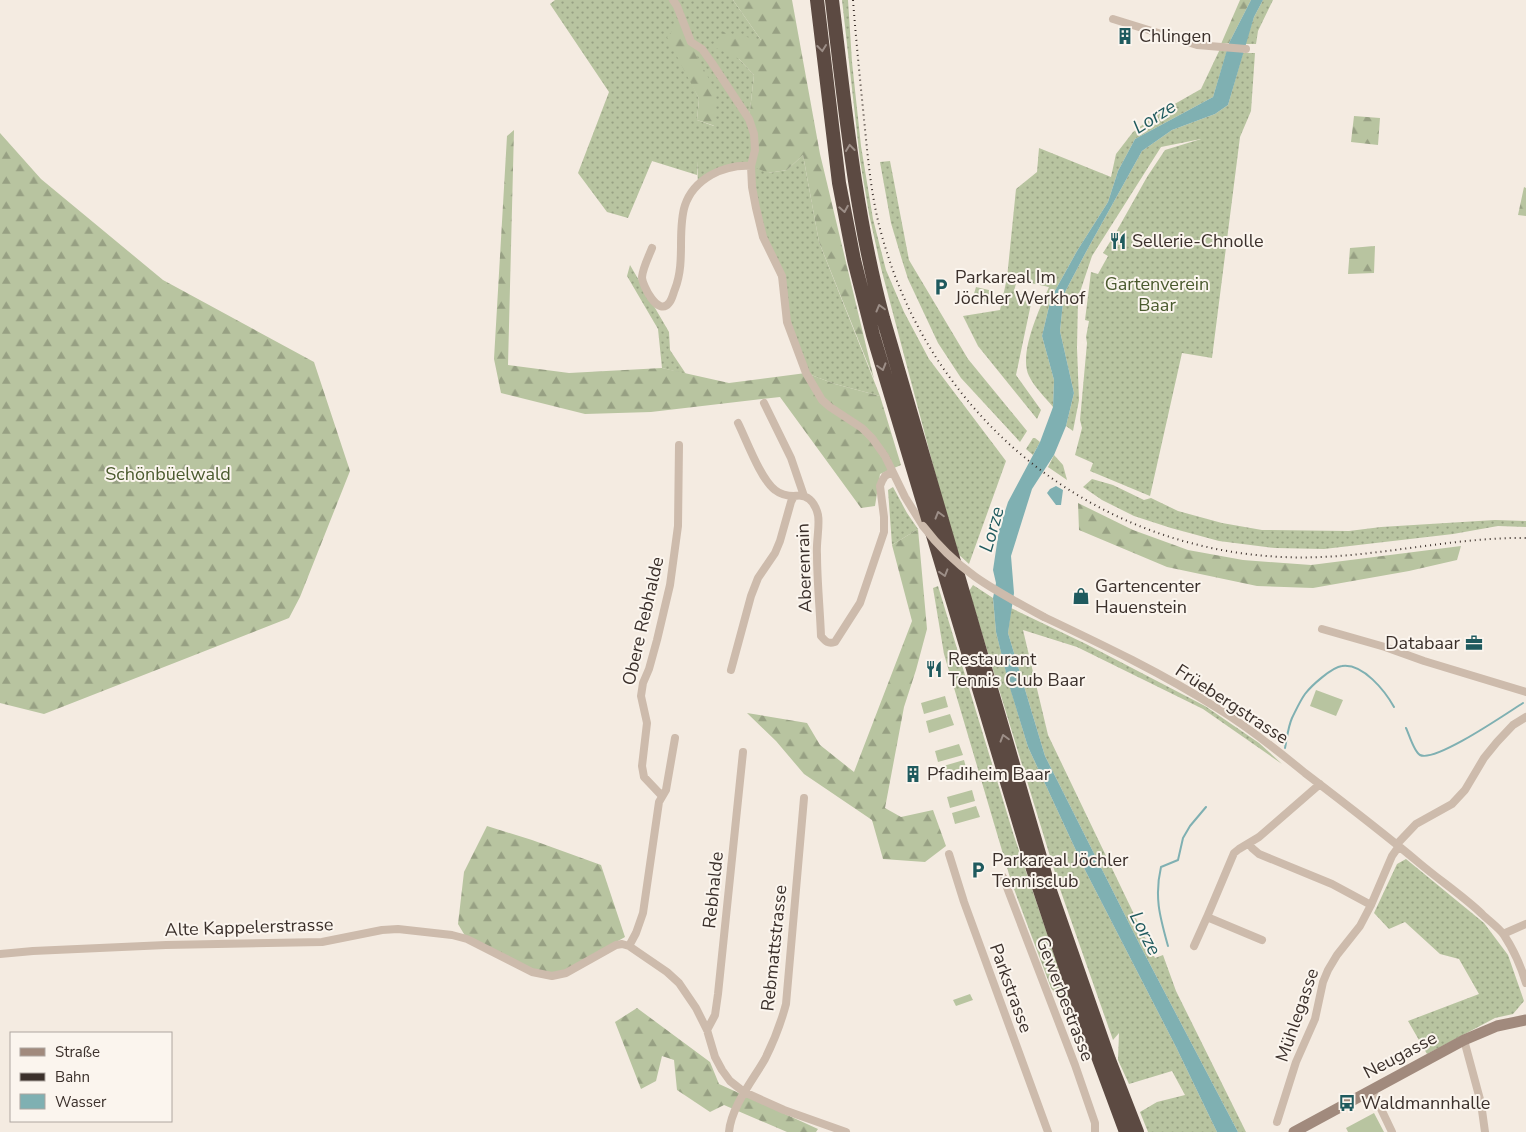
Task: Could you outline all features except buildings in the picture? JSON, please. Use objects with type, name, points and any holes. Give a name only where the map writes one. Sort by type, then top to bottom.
[{"type":"highway","points":[[817,0],[839,183],[854,260],[870,326],[1038,887],[1070,981],[1126,1132]]},
{"type":"highway","points":[[832,0],[857,201],[883,318],[1049,888],[1109,1060],[1138,1132]]},
{"type":"street","name":"Früebergstrasse","points":[[673,0],[691,42],[702,49],[749,119],[754,134],[755,150],[751,166],[752,187],[762,237],[782,276],[787,322],[806,373],[822,400],[862,428],[872,438],[885,456],[905,498],[923,526],[949,556],[979,581],[1044,617],[1159,674],[1246,728],[1469,902],[1503,934],[1516,958],[1526,983]]},
{"type":"street","points":[[1112,19],[1197,45],[1246,49]]},
{"type":"street","points":[[652,248],[643,272],[643,281],[652,300],[658,306],[664,307],[669,303],[680,274],[682,259],[682,213],[692,191],[706,178],[718,171],[742,165],[751,166]]},
{"type":"street","points":[[738,423],[766,480],[774,490],[786,496],[804,496],[791,458],[764,403]]},
{"type":"street","name":"Obere Rebhalde","points":[[662,796],[644,777],[642,766],[647,723],[641,696],[643,683],[658,640],[670,585],[678,526],[679,445]]},
{"type":"street","name":"Aberenrain","points":[[804,496],[813,505],[818,516],[817,555],[821,636],[825,642],[830,644],[836,642],[860,603],[884,532],[880,486],[885,476],[892,472]]},
{"type":"street","name":"Aberenrain","points":[[731,670],[751,596],[758,578],[775,553],[794,496]]},
{"type":"street","points":[[1322,629],[1526,692]]},
{"type":"street","name":"Mühlegasse","points":[[1277,1122],[1296,1062],[1315,1019],[1323,982],[1328,970],[1337,954],[1360,926],[1398,845],[1416,824],[1452,804],[1465,790],[1484,758],[1497,742],[1526,717]]},
{"type":"street","points":[[675,738],[666,790],[659,802],[643,913],[629,946],[667,972],[679,983],[708,1030],[716,1057],[730,1081],[744,1092],[784,1110],[846,1132]]},
{"type":"street","name":"Rebhalde","points":[[708,1030],[715,1015],[717,1001],[743,752]]},
{"type":"street","points":[[1194,946],[1234,853],[1239,848],[1259,837],[1320,784]]},
{"type":"street","name":"Rebmattstrasse","points":[[729,1132],[730,1125],[744,1092],[764,1060],[779,1030],[786,1004],[804,798]]},
{"type":"street","points":[[1249,843],[1259,854],[1332,884],[1371,905]]},
{"type":"street","name":"Parkstrasse","points":[[949,854],[964,902],[1048,1132]]},
{"type":"street","name":"Gewerbestrasse","points":[[1003,877],[1076,1065],[1095,1123],[1095,1132]]},
{"type":"street","points":[[1207,917],[1262,940]]},
{"type":"street","points":[[1503,934],[1526,924]]},
{"type":"street","name":"Alte Kappelerstrasse","points":[[0,954],[157,946],[322,942],[398,928],[452,935],[467,939],[532,972],[552,976],[566,973],[616,945],[629,946]]},
{"type":"street","name":"Neugasse","points":[[1294,1132],[1464,1040],[1497,1026],[1526,1020]]},
{"type":"street","points":[[1464,1040],[1481,1103],[1485,1132]]},
{"type":"street","points":[[1372,1090],[1392,1132]]},
{"type":"green space","points":[[555,0],[733,0],[761,40],[739,59],[754,75],[749,119],[768,173],[787,170],[803,155],[819,242],[880,396],[835,384],[806,373],[792,336],[784,292],[767,247],[751,167],[728,168],[698,185],[697,161],[697,175],[652,161],[628,218],[607,212],[578,173],[609,92],[550,4]],"holes":[[[686,71],[714,126],[697,120],[699,99]]]},
{"type":"green space","points":[[733,0],[792,0],[820,154],[874,379],[819,242],[803,155],[787,170],[768,173],[751,166],[755,149],[749,119],[754,75],[739,59],[712,46],[723,32],[761,40]]},
{"type":"green space","points":[[842,0],[848,0],[852,62],[861,146],[873,219],[886,270],[904,312],[929,359],[1006,461],[969,564],[956,552],[881,268],[860,160]]},
{"type":"green space","points":[[1240,0],[1251,0],[1229,43],[1221,44]]},
{"type":"green space","points":[[1263,0],[1273,0],[1258,31],[1256,44],[1245,44],[1254,17]]},
{"type":"green space","points":[[679,23],[716,92],[715,126],[697,120],[699,99],[667,37]]},
{"type":"green space","points":[[1220,49],[1227,51],[1213,97],[1135,139],[1118,171],[1108,202],[1077,251],[1051,298],[1042,336],[1054,380],[1053,407],[1034,384],[1026,367],[1028,344],[1049,287],[1017,280],[1014,291],[1032,299],[1016,375],[1041,410],[1037,419],[978,346],[963,316],[1000,310],[1007,278],[1016,189],[1037,172],[1039,148],[1111,177],[1116,154],[1133,132],[1157,114],[1201,89]]},
{"type":"green space","name":"Gartenverein Baar","points":[[1243,53],[1255,53],[1251,111],[1240,137],[1212,358],[1182,353],[1150,496],[1090,471],[1093,463],[1075,455],[1082,428],[1080,420],[1086,337],[1089,321],[1085,320],[1091,272],[1098,274],[1108,256],[1103,253],[1165,150],[1201,139],[1161,147],[1092,256],[1078,298],[1079,400],[1073,431],[1066,426],[1074,393],[1060,331],[1064,294],[1142,151],[1172,130],[1215,114],[1228,105]]},
{"type":"green space","points":[[1354,116],[1380,118],[1378,145],[1351,142]]},
{"type":"green space","points":[[514,130],[508,365],[569,373],[662,368],[729,383],[806,373],[835,384],[880,396],[901,465],[880,474],[875,506],[861,508],[780,397],[651,412],[585,414],[501,393],[494,359],[507,136]]},
{"type":"green space","name":"Schönbüelwald","points":[[0,133],[41,179],[163,280],[314,362],[350,471],[300,597],[289,618],[44,714],[0,703]]},
{"type":"green space","points":[[890,161],[909,260],[968,359],[1027,431],[1020,442],[961,378],[938,343],[908,279],[891,223],[880,162]]},
{"type":"green space","points":[[1524,187],[1526,188],[1526,216],[1518,215]]},
{"type":"green space","points":[[1375,246],[1374,273],[1348,274],[1350,248]]},
{"type":"green space","points":[[630,265],[669,332],[670,350],[686,374],[662,368],[658,329],[627,276]]},
{"type":"green space","points":[[976,287],[993,291],[994,296],[989,303],[973,297]]},
{"type":"green space","points":[[1033,438],[1040,442],[1033,455],[1026,449]]},
{"type":"green space","points":[[1054,455],[1063,465],[1067,480],[1048,467]]},
{"type":"green space","points":[[1092,479],[1113,485],[1144,500],[1151,498],[1178,511],[1222,523],[1262,530],[1349,531],[1381,527],[1495,520],[1526,521],[1526,527],[1498,526],[1453,534],[1324,549],[1275,548],[1219,541],[1134,516],[1102,500],[1083,487]]},
{"type":"green space","points":[[893,487],[918,529],[892,545],[888,490]]},
{"type":"green space","points":[[1078,503],[1133,530],[1188,550],[1243,560],[1311,565],[1461,546],[1457,560],[1409,571],[1313,588],[1257,586],[1167,567],[1079,530]]},
{"type":"green space","points":[[918,529],[927,629],[904,707],[885,808],[901,817],[933,810],[946,846],[925,862],[883,859],[872,820],[804,774],[776,741],[747,713],[807,723],[820,745],[854,772],[912,621],[892,545]]},
{"type":"green space","points":[[973,585],[993,598],[996,632],[1028,747],[1086,872],[1176,1047],[1217,1132],[1148,1132],[1140,1112],[1157,1102],[1185,1095],[1172,1071],[1129,1084],[1118,1060],[1119,1033],[1113,1040],[1060,889],[969,591]]},
{"type":"green space","points":[[938,586],[1013,833],[1078,1025],[1051,988],[1011,881],[944,654],[933,588]]},
{"type":"green space","points":[[1011,608],[1086,644],[1205,706],[1259,743],[1282,764],[1203,709],[1077,647],[1023,630],[1048,735],[1155,958],[1163,955],[1176,991],[1246,1132],[1238,1132],[1141,947],[1045,756],[1008,633]]},
{"type":"green space","points":[[1316,690],[1343,700],[1336,716],[1310,706]]},
{"type":"green space","points":[[945,696],[948,707],[924,714],[921,703]]},
{"type":"green space","points":[[950,714],[954,725],[929,733],[926,721]]},
{"type":"green space","points":[[959,744],[963,755],[938,762],[935,751]]},
{"type":"green space","points":[[964,760],[967,771],[943,778],[940,767]]},
{"type":"green space","points":[[972,790],[975,801],[950,808],[947,797]]},
{"type":"green space","points":[[976,806],[980,817],[955,824],[952,813]]},
{"type":"green space","points":[[487,826],[601,865],[625,937],[552,978],[467,939],[458,924],[464,872]]},
{"type":"green space","points":[[1406,859],[1484,923],[1508,955],[1524,1001],[1513,1014],[1495,1018],[1427,1054],[1408,1021],[1479,994],[1459,959],[1440,954],[1405,922],[1389,929],[1374,913],[1397,864]]},
{"type":"green space","points":[[970,994],[973,1000],[956,1006],[953,1000]]},
{"type":"green space","points":[[637,1008],[710,1062],[719,1084],[818,1129],[816,1132],[787,1132],[724,1105],[710,1112],[677,1090],[674,1060],[662,1056],[656,1081],[641,1089],[615,1022]]},
{"type":"green space","points":[[1374,1113],[1384,1132],[1348,1132],[1346,1128]]},
{"type":"water","points":[[1251,0],[1263,0],[1254,17],[1228,105],[1215,114],[1172,130],[1142,151],[1064,294],[1060,331],[1074,393],[1066,426],[1054,455],[1032,489],[1011,556],[1014,593],[1008,633],[1045,756],[1141,947],[1238,1132],[1217,1132],[1176,1047],[1086,872],[1028,747],[1009,685],[996,632],[993,598],[996,583],[993,570],[999,530],[1008,502],[1040,442],[1053,407],[1054,380],[1042,336],[1051,298],[1077,251],[1108,202],[1118,171],[1135,139],[1213,97],[1229,43]]},
{"type":"water","points":[[1056,486],[1063,490],[1061,505],[1056,505],[1047,493]]},
{"type":"waterway","points":[[1285,748],[1291,721],[1303,697],[1327,673],[1338,667],[1350,666],[1365,673],[1385,693],[1394,707]]},
{"type":"waterway","points":[[1406,728],[1418,753],[1420,755],[1428,755],[1455,745],[1523,703]]},
{"type":"waterway","name":"Lorze","points":[[1168,946],[1160,916],[1158,898],[1161,867],[1178,860],[1183,838],[1190,826],[1206,807]]},
{"type":"railway","points":[[853,0],[867,148],[878,222],[906,302],[939,362],[981,416],[1030,462],[1086,500],[1148,529],[1214,548],[1283,557],[1314,557],[1344,556],[1465,541],[1526,538]]},
{"type":"place","name":"Chlingen","points":[[1125,36]]},
{"type":"place","name":"Sellerie-Chnolle","points":[[1118,241]]},
{"type":"place","name":"Parkareal Im Jöchler Werkhof","points":[[941,287]]},
{"type":"place","name":"Gartencenter Hauenstein","points":[[1081,596]]},
{"type":"place","name":"Databaar","points":[[1474,643]]},
{"type":"place","name":"Restaurant Tennis Club Baar","points":[[934,669]]},
{"type":"place","name":"Pfadiheim Baar","points":[[913,774]]},
{"type":"place","name":"Parkareal Jöchler Tennisclub","points":[[978,870]]},
{"type":"place","name":"Waldmannhalle","points":[[1347,1103]]}]
